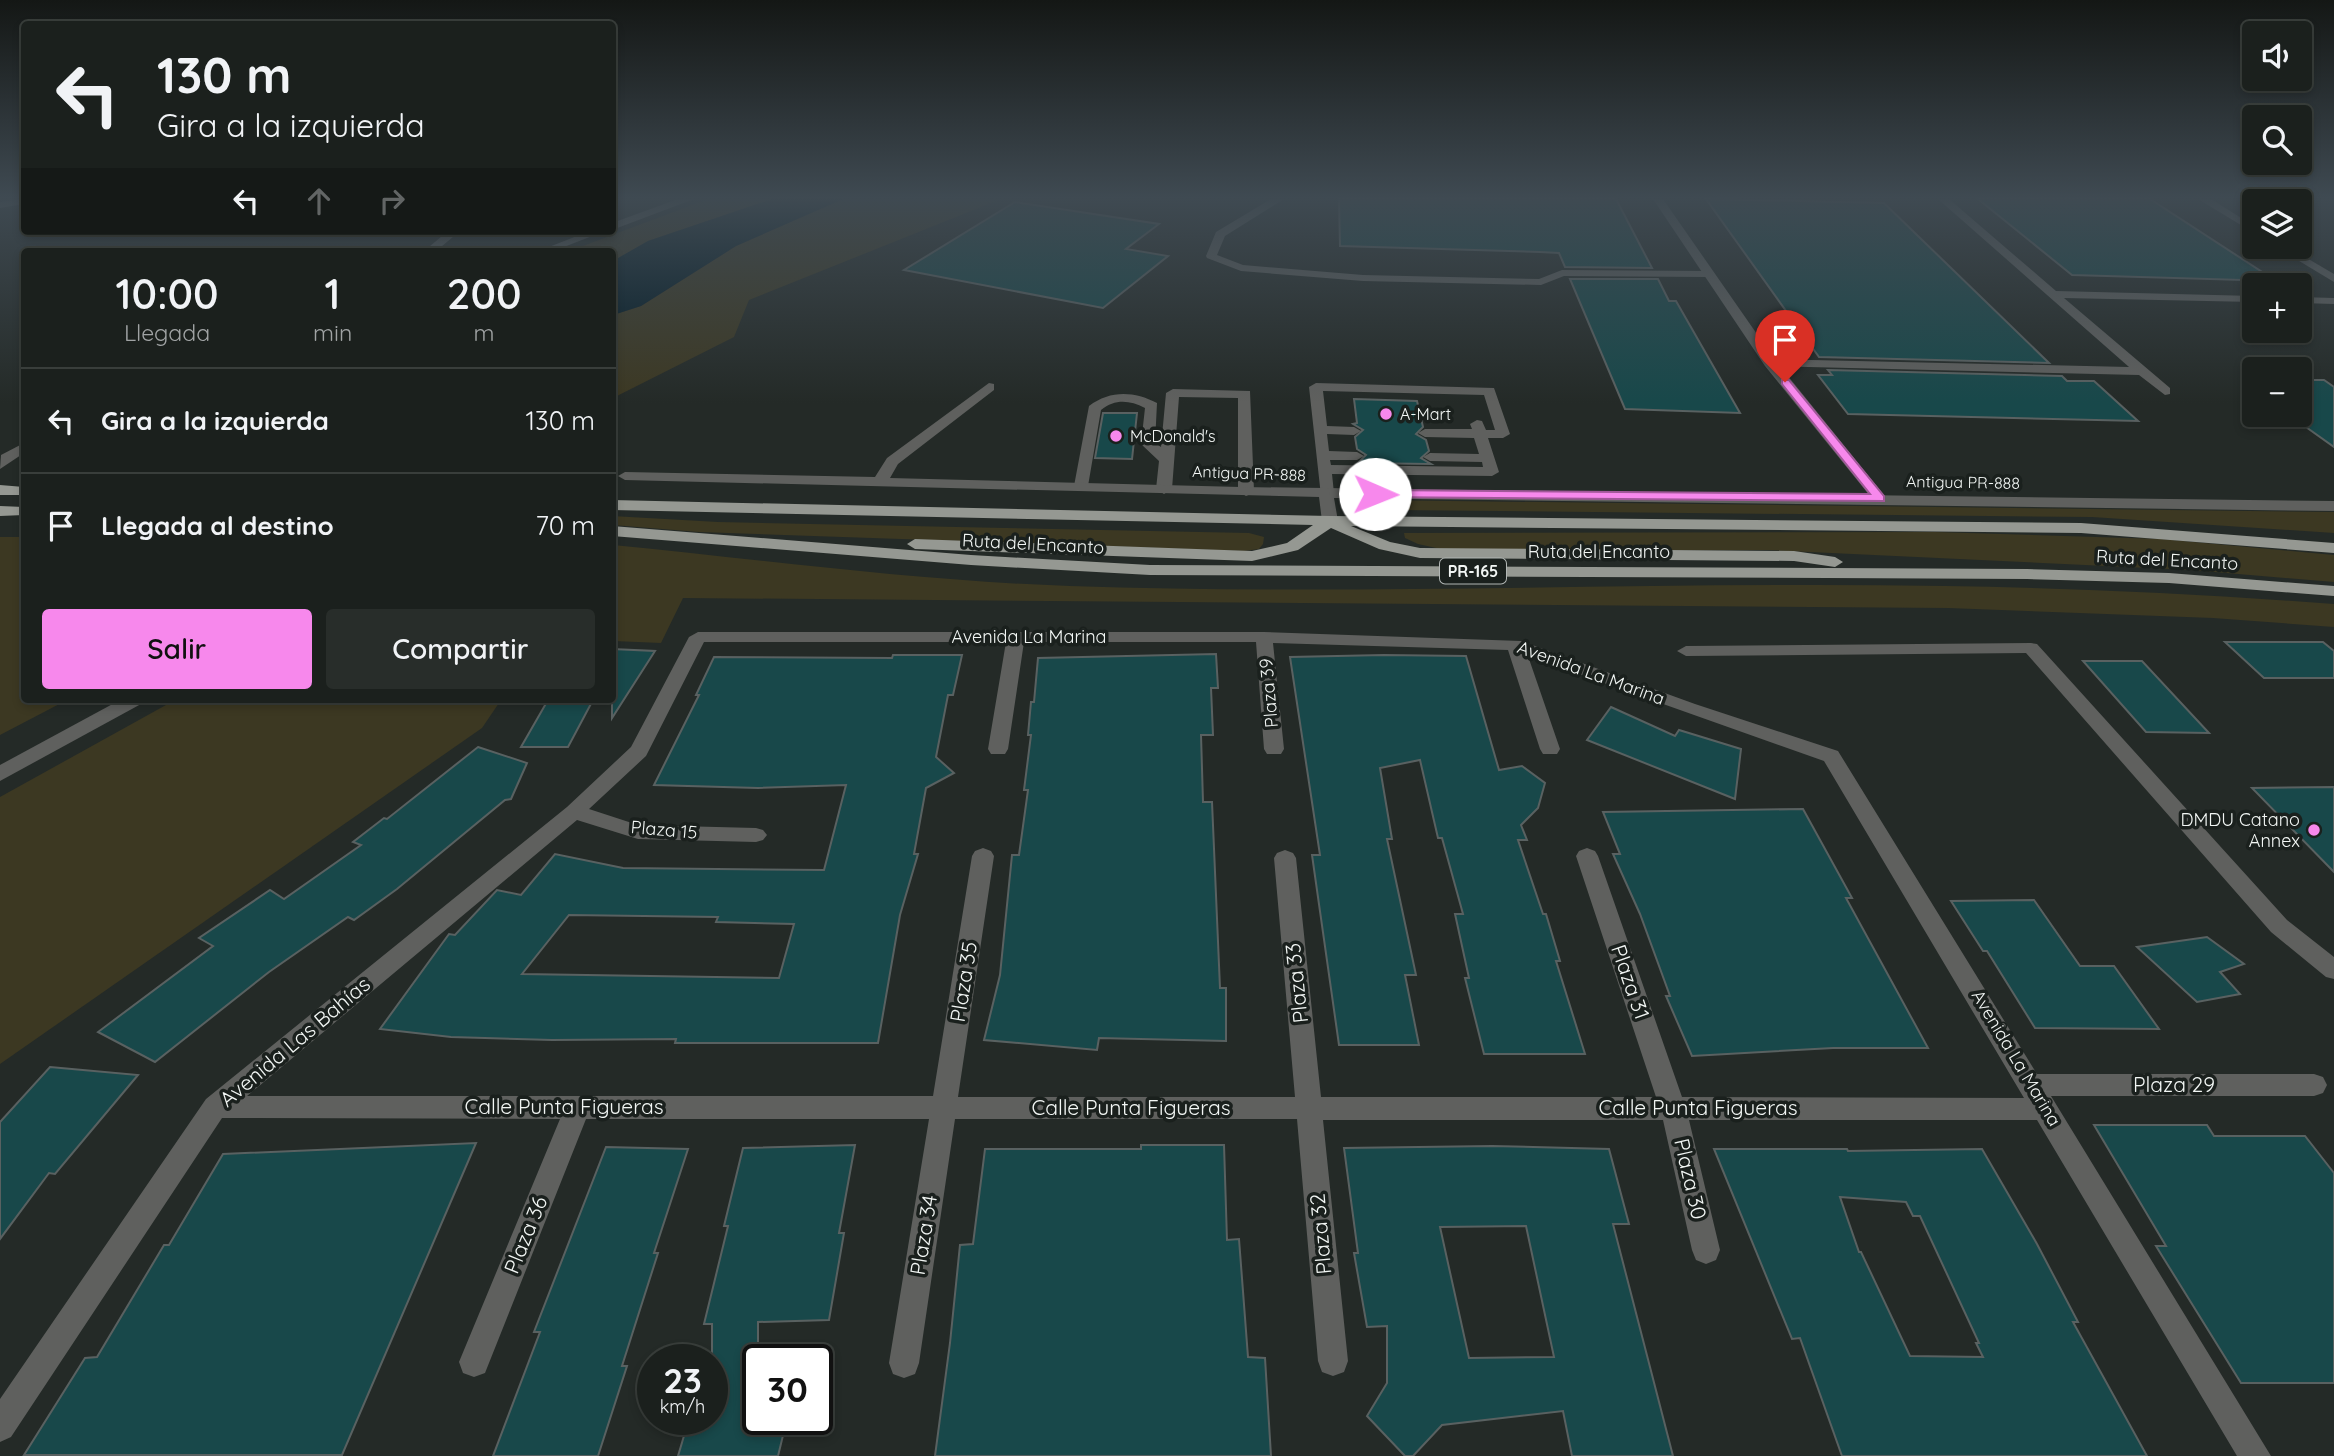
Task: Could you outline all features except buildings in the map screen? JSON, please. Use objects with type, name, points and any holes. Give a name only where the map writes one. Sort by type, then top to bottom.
[{"type":"main road","points":[[0,490],[21,491]]},
{"type":"main road","name":"Ruta del Encanto","points":[[616,505],[1330,521],[2081,528],[2334,548]]},
{"type":"main road","points":[[0,511],[21,511]]},
{"type":"main road","points":[[799,547],[916,544],[1252,556],[1292,547],[1330,521],[1364,540],[1395,550],[1420,554],[1794,556],[1905,573]]},
{"type":"main road","name":"Ruta del Encanto","points":[[616,531],[971,560],[1150,569],[1905,573],[2169,578],[2334,591]]},
{"type":"street","points":[[1238,267],[1363,278],[1541,282],[1562,274],[1707,274]]},
{"type":"street","points":[[1702,267],[1770,363],[1879,498]]},
{"type":"street","points":[[2020,267],[2165,391]]},
{"type":"street","points":[[2314,267],[2334,279]]},
{"type":"street","points":[[2053,295],[2242,299]]},
{"type":"street","points":[[2312,300],[2334,301]]},
{"type":"street","points":[[1770,363],[2141,371]]},
{"type":"street","points":[[881,480],[892,461],[989,387]]},
{"type":"street","points":[[1330,521],[1317,387],[1489,391],[1503,434],[1479,429],[1432,430]]},
{"type":"street","points":[[1424,389],[1429,405]]},
{"type":"street","points":[[1444,390],[1449,405]]},
{"type":"street","points":[[1466,390],[1471,405]]},
{"type":"street","points":[[1164,489],[1173,393],[1245,394],[1246,491]]},
{"type":"street","points":[[1081,486],[1094,409],[1106,400],[1129,398],[1142,400],[1152,407],[1148,444],[1167,459]]},
{"type":"street","points":[[1479,429],[1500,495]]},
{"type":"street","points":[[1320,430],[1354,431]]},
{"type":"street","points":[[0,449],[21,442]]},
{"type":"street","points":[[0,465],[21,449]]},
{"type":"street","points":[[1323,462],[1357,456]]},
{"type":"street","points":[[1430,457],[1490,465]]},
{"type":"street","points":[[1323,462],[1490,465]]},
{"type":"street","name":"Antigua PR-888","points":[[625,476],[881,480],[1326,493],[1879,498],[2334,506]]},
{"type":"street","name":"Avenida La Marina","points":[[574,812],[639,751],[698,637],[1264,637],[1515,645],[1688,708],[1831,756],[2033,1085],[2255,1456]]},
{"type":"street","points":[[998,748],[1016,637]]},
{"type":"street","name":"Plaza 39","points":[[1264,637],[1274,749]]},
{"type":"street","points":[[1515,645],[1550,749]]},
{"type":"street","points":[[1686,651],[2031,648],[2279,926],[2334,970]]},
{"type":"street","points":[[0,774],[129,703]]},
{"type":"street","name":"Plaza 15","points":[[574,812],[638,832],[756,835]]},
{"type":"street","name":"Avenida Las Bahías","points":[[0,1426],[215,1107],[574,812]]},
{"type":"street","name":"Plaza 35","points":[[944,1107],[983,856]]},
{"type":"street","name":"Plaza 31","points":[[1587,856],[1674,1108]]},
{"type":"street","name":"Plaza 33","points":[[1285,858],[1309,1108]]},
{"type":"street","name":"Plaza 29","points":[[2033,1085],[2315,1085]]},
{"type":"street","name":"Calle Punta Figueras","points":[[215,1107],[2046,1108]]},
{"type":"street","name":"Plaza 36","points":[[474,1362],[578,1107]]},
{"type":"street","name":"Plaza 34","points":[[904,1363],[944,1107]]},
{"type":"street","name":"Plaza 32","points":[[1309,1108],[1333,1361]]},
{"type":"street","name":"Plaza 30","points":[[1674,1108],[1706,1250]]},
{"type":"shaded area","points":[[703,267],[831,267],[749,300],[734,337],[616,396],[616,314],[641,306]]},
{"type":"shaded area","points":[[1367,502],[2334,512],[2334,533],[2092,517],[1390,510],[1367,507]]},
{"type":"shaded area","points":[[616,516],[718,522],[1249,533],[1264,537],[1259,549],[1244,551],[699,532],[616,525]]},
{"type":"shaded area","points":[[1935,532],[2161,539],[2334,555],[2334,582],[2191,570],[1768,550],[1450,551],[1418,544],[1405,538],[1404,533]]},
{"type":"shaded area","points":[[0,537],[21,537],[21,703],[61,703],[0,735]]},
{"type":"shaded area","points":[[616,545],[898,575],[1070,586],[1288,590],[1726,585],[1994,587],[2140,592],[2334,604],[2334,627],[2213,618],[1948,608],[683,598],[661,643],[616,641]]},
{"type":"shaded area","points":[[170,703],[499,703],[482,728],[0,1064],[0,797]]},
{"type":"water","points":[[616,267],[703,267],[641,306],[616,314]]},
{"type":"place","name":"A-Mart","points":[[1386,414]]},
{"type":"place","name":"McDonald's","points":[[1116,436]]},
{"type":"place","name":"DMDU Catano Annex","points":[[2314,830]]},
{"type":"route","points":[[1375,494],[1879,498],[1785,382]]}]
